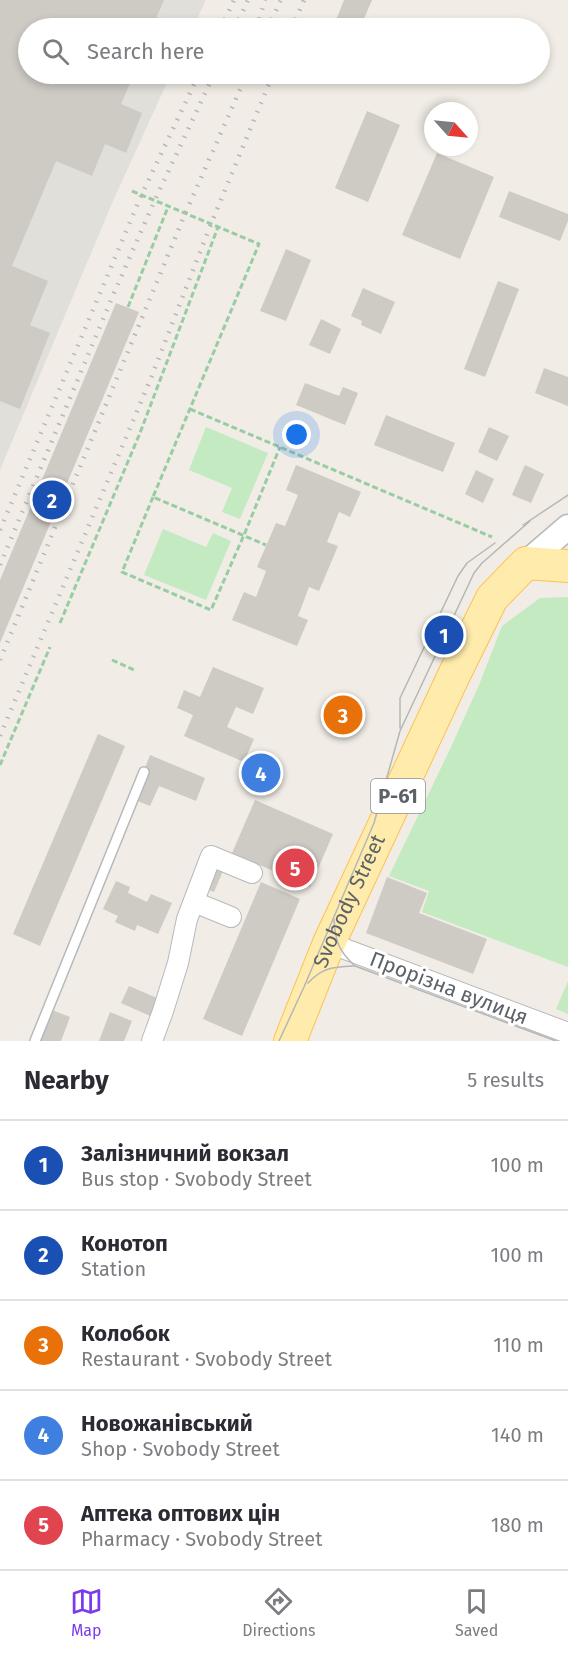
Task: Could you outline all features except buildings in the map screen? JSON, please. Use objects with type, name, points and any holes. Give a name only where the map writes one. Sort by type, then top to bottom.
[{"type":"main road","points":[[526,563],[568,566]]},
{"type":"main road","name":"Svobody Street","points":[[290,1041],[329,943],[450,683],[492,598],[526,563]]},
{"type":"street","name":"Svobody Street","points":[[526,563],[568,527]]},
{"type":"street","points":[[152,1041],[178,963],[187,920],[211,856],[252,873]]},
{"type":"street","points":[[194,902],[231,917]]},
{"type":"street","name":"Прорізна вулиця","points":[[329,943],[568,1033]]},
{"type":"lane","points":[[35,1041],[144,772]]},
{"type":"path","points":[[132,191],[259,244],[122,572],[211,610],[280,447]]},
{"type":"path","points":[[128,307],[168,207]]},
{"type":"path","points":[[60,623],[140,433],[218,227]]},
{"type":"path","points":[[190,408],[492,537]]},
{"type":"path","points":[[153,497],[266,545]]},
{"type":"path","points":[[0,765],[50,647]]},
{"type":"path","points":[[112,660],[134,670]]},
{"type":"shaded area","points":[[0,0],[206,0],[198,18],[18,18],[18,84],[166,84],[113,201],[0,470]]},
{"type":"green space","points":[[206,427],[268,453],[240,519],[222,512],[232,488],[189,470]]},
{"type":"green space","points":[[163,529],[206,547],[213,533],[231,541],[206,600],[144,575]]},
{"type":"green space","points":[[568,597],[568,967],[422,912],[429,891],[389,876],[451,747],[502,626],[540,598]]},
{"type":"green space","points":[[568,981],[568,1014],[556,1009]]},
{"type":"tram line","points":[[523,525],[568,495]]},
{"type":"tram line","points":[[279,1041],[374,823],[400,731],[474,573],[482,563],[530,521]]},
{"type":"tram line","points":[[400,728],[400,698],[458,576],[467,563],[495,543]]},
{"type":"tram line","points":[[334,919],[335,934],[339,945],[345,956],[355,966]]},
{"type":"tram line","points":[[308,983],[329,969],[355,966],[556,1041]]},
{"type":"railway","points":[[226,18],[234,0]]},
{"type":"railway","points":[[240,18],[248,0]]},
{"type":"railway","points":[[260,18],[265,0]]},
{"type":"railway","points":[[273,18],[281,0]]},
{"type":"railway","points":[[296,18],[304,0]]},
{"type":"railway","points":[[0,530],[141,196],[194,84]]},
{"type":"railway","points":[[0,565],[114,293],[209,84]]},
{"type":"railway","points":[[0,660],[185,214],[243,84]]},
{"type":"railway","points":[[0,736],[151,378],[269,84]]},
{"type":"place","name":"Конотоп","points":[[52,500]]},
{"type":"place","name":"Залізничний вокзал","points":[[444,635]]},
{"type":"place","name":"Колобок","points":[[343,715]]},
{"type":"place","name":"Новожанівський","points":[[261,773]]},
{"type":"place","name":"Аптека оптових цін","points":[[295,868]]}]
